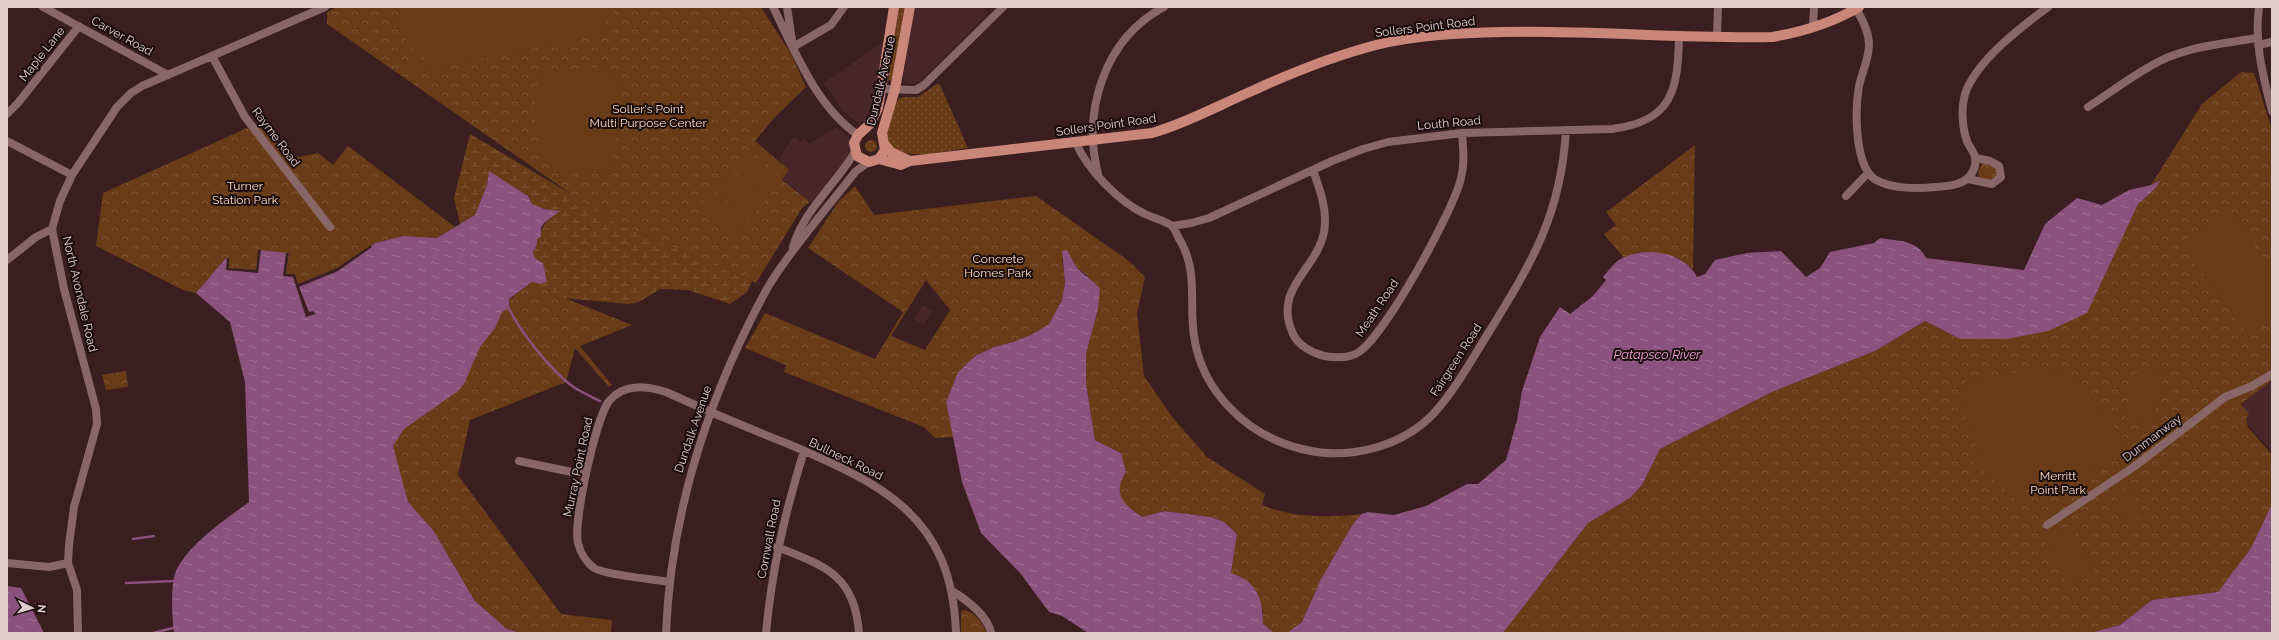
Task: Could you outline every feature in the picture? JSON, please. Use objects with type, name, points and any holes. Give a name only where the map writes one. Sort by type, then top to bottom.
[{"type":"main road","name":"Dundalk Avenue","points":[[855,152],[854,144],[860,133],[871,123],[878,108],[894,7]]},
{"type":"main road","name":"Dundalk Avenue","points":[[868,162],[879,159],[883,155],[884,141],[882,133],[895,89],[910,7]]},
{"type":"main road","name":"Sollers Point Road","points":[[879,159],[901,164],[910,161],[1094,141],[1152,133],[1167,129],[1274,82],[1376,45],[1460,33],[1592,32],[1772,37],[1835,20],[1857,8]]},
{"type":"main road","name":"Dundalk Avenue","points":[[860,133],[872,130],[884,141]]},
{"type":"main road","points":[[884,141],[890,152],[910,161]]},
{"type":"main road","points":[[855,152],[860,159],[868,162]]},
{"type":"street","name":"Carver Road","points":[[43,7],[168,75]]},
{"type":"street","name":"North Avondale Road","points":[[78,633],[77,590],[68,563],[74,507],[97,424],[96,409],[64,289],[52,229],[60,201],[72,175],[117,107],[131,93],[312,9],[325,7]]},
{"type":"street","points":[[773,7],[793,47],[831,112],[860,133]]},
{"type":"street","points":[[786,7],[793,47]]},
{"type":"street","points":[[793,47],[831,25],[844,7]]},
{"type":"street","points":[[882,89],[916,90],[924,85],[1003,7]]},
{"type":"street","points":[[1098,175],[1094,161],[1094,118],[1098,92],[1105,70],[1131,31],[1164,7]]},
{"type":"street","points":[[1717,36],[1718,7]]},
{"type":"street","points":[[1813,27],[1814,7]]},
{"type":"street","points":[[1968,179],[1973,170],[1976,158],[1963,127],[1963,104],[1971,81],[1985,62],[2048,7]]},
{"type":"street","points":[[2259,7],[2258,42],[2272,111]]},
{"type":"street","points":[[1857,8],[1869,38],[1868,54],[1859,86],[1858,108],[1861,160],[1868,173],[1878,181],[1918,188],[1946,186],[1968,179],[1992,184],[2001,177],[1999,166],[1990,161],[1976,158]]},
{"type":"street","name":"Maple Lane","points":[[7,114],[18,103],[79,26]]},
{"type":"street","name":"Louth Road","points":[[1172,226],[1208,218],[1313,170],[1363,149],[1388,142],[1462,133],[1612,129],[1632,127],[1655,115],[1665,106],[1676,82],[1679,35]]},
{"type":"street","points":[[2088,107],[2149,66],[2176,55],[2196,49],[2258,42],[2272,42]]},
{"type":"street","name":"Rayme Road","points":[[212,56],[245,117],[330,227]]},
{"type":"street","name":"Fairgreen Road","points":[[1172,226],[1186,251],[1191,265],[1196,350],[1201,364],[1219,397],[1244,422],[1273,440],[1313,452],[1335,454],[1371,448],[1400,437],[1422,424],[1452,392],[1470,365],[1512,296],[1547,228],[1562,172],[1566,130]]},
{"type":"street","name":"Meath Road","points":[[1313,170],[1323,204],[1324,233],[1320,244],[1295,283],[1289,296],[1288,317],[1294,335],[1309,350],[1329,356],[1350,356],[1366,347],[1382,327],[1441,227],[1461,178],[1464,156],[1462,133]]},
{"type":"street","points":[[7,141],[72,175]]},
{"type":"street","points":[[1076,143],[1082,159],[1126,203],[1144,214],[1172,226]]},
{"type":"street","name":"Dundalk Avenue","points":[[792,250],[797,234],[811,211],[855,152]]},
{"type":"street","name":"Dundalk Avenue","points":[[666,633],[669,582],[674,548],[690,478],[711,412],[751,320],[770,284],[792,250],[856,171],[868,162]]},
{"type":"street","points":[[1846,196],[1868,173]]},
{"type":"street","points":[[7,260],[36,237],[52,229]]},
{"type":"street","name":"Dunmanway","points":[[2047,525],[2135,466],[2226,397],[2252,386],[2272,374]]},
{"type":"street","name":"Murray Point Road","points":[[669,582],[596,569],[583,556],[578,544],[576,533],[586,475],[602,413],[610,400],[626,389],[649,387],[711,412]]},
{"type":"street","name":"Bullneck Road","points":[[711,412],[857,475],[896,499],[926,532],[938,553],[952,591],[956,633]]},
{"type":"street","name":"Cornwall Road","points":[[766,633],[777,547],[788,502],[804,451]]},
{"type":"street","points":[[519,461],[586,475]]},
{"type":"street","points":[[777,547],[811,561],[836,574],[844,584],[852,600],[858,620],[859,633]]},
{"type":"street","points":[[7,564],[49,567],[68,563]]},
{"type":"street","points":[[952,591],[962,597],[982,616],[989,625],[992,633]]},
{"type":"shaded area","points":[[916,7],[983,7],[988,13],[921,81],[911,84],[905,82],[902,67]]},
{"type":"shaded area","points":[[886,40],[872,113],[868,121],[858,122],[845,113],[824,83]]},
{"type":"shaded area","points":[[837,127],[851,140],[852,154],[812,203],[782,179],[789,170],[778,160],[794,137],[801,142],[804,139],[810,143]]},
{"type":"shaded area","points":[[923,305],[933,311],[924,325],[914,319]]},
{"type":"shaded area","points":[[2272,376],[2272,452],[2249,426],[2241,398]]},
{"type":"green space","name":"Soller's Point Multi Purpose Center","points":[[337,7],[761,7],[791,54],[806,87],[774,118],[755,141],[789,170],[782,180],[810,202],[802,208],[756,283],[607,219],[327,24],[327,12]]},
{"type":"green space","points":[[400,7],[616,7],[610,20],[589,37],[407,75],[406,66],[428,61],[410,45],[401,31],[399,24]]},
{"type":"green space","points":[[899,7],[905,7],[894,79],[888,81]]},
{"type":"green space","points":[[604,67],[624,84],[611,169],[571,170],[543,159],[534,114],[539,71]]},
{"type":"green space","name":"Merritt Point Park","points":[[2241,72],[2254,73],[2272,130],[2272,380],[2241,404],[2249,414],[2246,419],[2248,427],[2272,455],[2272,504],[2251,548],[2218,592],[2152,600],[2120,625],[2090,633],[1503,633],[1588,523],[1630,498],[1642,485],[1660,449],[1772,392],[1875,351],[1925,321],[1960,339],[2127,224],[2138,204],[2155,189],[2160,180],[2151,185],[2202,104]]},
{"type":"green space","points":[[937,84],[940,85],[968,148],[930,154],[915,154],[902,152],[892,148],[887,139],[888,125],[893,108],[898,99],[903,97],[918,97]]},
{"type":"green space","name":"Turner Station Park","points":[[256,124],[295,158],[318,153],[333,165],[348,146],[455,227],[437,238],[404,236],[375,243],[337,268],[298,284],[286,274],[288,254],[256,270],[229,268],[226,258],[196,293],[183,290],[96,246],[103,193]]},
{"type":"green space","points":[[470,134],[571,194],[607,219],[752,281],[747,292],[730,304],[688,290],[660,289],[639,302],[628,304],[563,298],[433,418],[521,633],[394,441],[516,294],[532,282],[539,284],[533,252],[537,244],[537,239],[541,236],[544,225],[559,211],[544,209],[532,204],[528,196],[489,172],[487,185],[475,215],[460,224],[454,198]]},
{"type":"green space","points":[[871,140],[875,142],[877,146],[875,150],[871,152],[867,150],[865,146],[867,142]]},
{"type":"green space","points":[[1695,145],[1693,269],[1678,258],[1639,252],[1624,258],[1604,234],[1616,225],[1606,212]]},
{"type":"green space","points":[[746,150],[782,179],[750,219],[714,190],[729,170],[761,195],[730,169]]},
{"type":"green space","points":[[1982,163],[1996,166],[1998,176],[1989,180],[1979,177],[1978,172]]},
{"type":"green space","name":"Concrete Homes Park","points":[[855,186],[874,215],[1036,196],[1129,261],[1145,277],[1137,313],[1144,376],[1173,418],[1207,457],[1265,494],[1262,505],[1298,515],[1336,516],[1361,514],[1351,527],[1321,579],[1302,622],[1287,633],[1274,633],[1263,624],[1263,610],[1231,573],[1237,534],[1224,522],[1211,517],[1164,511],[1142,517],[1129,508],[1121,498],[1119,492],[1120,486],[1126,472],[1121,453],[1095,440],[1086,383],[1086,354],[1098,309],[1087,275],[1077,268],[1067,250],[1062,258],[1065,283],[1062,300],[1049,324],[1031,335],[994,347],[975,356],[958,372],[946,402],[954,437],[935,438],[924,427],[784,372],[786,365],[745,348],[765,313],[875,359],[903,312],[808,248],[839,201]],"holes":[[[926,280],[950,310],[925,350],[891,336]]]},
{"type":"green space","points":[[713,190],[748,220],[735,237],[699,207]]},
{"type":"green space","points":[[2227,208],[2272,270],[2272,315],[2247,334],[2180,243]]},
{"type":"green space","points":[[530,284],[632,325],[580,346],[612,385],[609,387],[575,348],[566,382],[470,420],[458,475],[561,614],[612,620],[611,633],[521,633],[507,629],[475,601],[433,530],[408,503],[397,466],[393,446],[394,441],[404,429],[442,403],[472,363],[480,347],[495,328],[509,300]]},
{"type":"green space","points":[[2139,366],[2165,373],[2152,425],[2125,418]]},
{"type":"green space","points":[[2045,368],[2048,377],[2054,369],[2066,380],[2075,375],[2129,446],[2127,455],[2047,493],[2037,479],[2017,501],[1972,461],[1979,453],[1958,394],[1967,380]]},
{"type":"green space","points":[[126,371],[128,387],[106,390],[102,375]]},
{"type":"green space","points":[[2130,487],[2144,514],[2129,522],[2115,495]]},
{"type":"green space","points":[[2071,525],[2096,573],[2069,587],[2044,539]]},
{"type":"green space","points":[[962,610],[970,612],[974,615],[983,625],[986,633],[961,633]]},
{"type":"water","points":[[489,171],[528,196],[532,204],[544,209],[560,211],[544,223],[541,228],[541,237],[537,239],[537,244],[533,252],[535,258],[543,263],[547,282],[539,284],[532,282],[509,299],[509,308],[502,312],[495,328],[480,347],[464,384],[458,391],[404,429],[393,446],[408,502],[433,530],[475,601],[507,629],[521,633],[174,633],[172,590],[177,569],[190,550],[199,541],[249,502],[245,382],[230,322],[196,293],[226,258],[229,258],[229,268],[256,270],[258,250],[289,253],[286,274],[295,274],[298,284],[337,268],[375,243],[404,236],[437,238],[475,215],[487,185]]},
{"type":"water","name":"Patapsco River","points":[[2161,180],[2155,189],[2138,204],[2087,313],[2048,331],[2007,339],[1960,339],[1925,321],[1875,351],[1772,392],[1660,449],[1642,485],[1630,498],[1588,523],[1503,633],[1287,633],[1302,622],[1321,579],[1351,527],[1361,514],[1368,512],[1394,515],[1426,506],[1467,484],[1478,484],[1506,460],[1517,420],[1522,391],[1540,337],[1560,307],[1570,314],[1593,296],[1606,280],[1603,277],[1606,273],[1615,263],[1625,257],[1636,253],[1648,252],[1671,256],[1682,261],[1691,268],[1697,277],[1705,274],[1715,260],[1747,253],[1781,251],[1806,277],[1820,268],[1830,252],[1874,243],[1880,238],[1906,242],[1918,248],[1926,258],[2024,270],[2045,224],[2077,198],[2102,205],[2129,190],[2151,185]]},
{"type":"water","points":[[1067,250],[1077,268],[1100,288],[1098,309],[1086,354],[1086,383],[1095,440],[1121,453],[1126,472],[1120,486],[1122,498],[1130,508],[1142,517],[1164,511],[1211,517],[1224,522],[1237,534],[1231,573],[1247,581],[1253,586],[1262,606],[1263,624],[1274,633],[1088,633],[1062,616],[1049,612],[1020,573],[981,533],[962,482],[946,402],[958,372],[975,356],[994,347],[1031,335],[1049,324],[1062,300],[1065,283],[1062,251]]},
{"type":"water","points":[[2272,504],[2272,633],[2090,633],[2120,625],[2152,600],[2218,592],[2251,548]]},
{"type":"water","points":[[7,586],[21,588],[44,633],[7,633]]},
{"type":"pier","points":[[371,245],[372,247],[338,271],[299,287],[309,312],[314,311],[315,314],[306,317],[293,277],[283,276],[286,253],[289,253],[286,274],[295,274],[298,284],[337,268]]},
{"type":"pier","points":[[258,250],[261,250],[258,273],[226,270],[227,258],[229,258],[229,268],[256,270]]},
{"type":"waterway","points":[[509,308],[529,340],[557,373],[575,388],[600,401]]},
{"type":"waterway","points":[[133,539],[154,536]]},
{"type":"waterway","points":[[126,583],[175,581]]},
{"type":"waterway","points":[[153,633],[173,628]]}]
